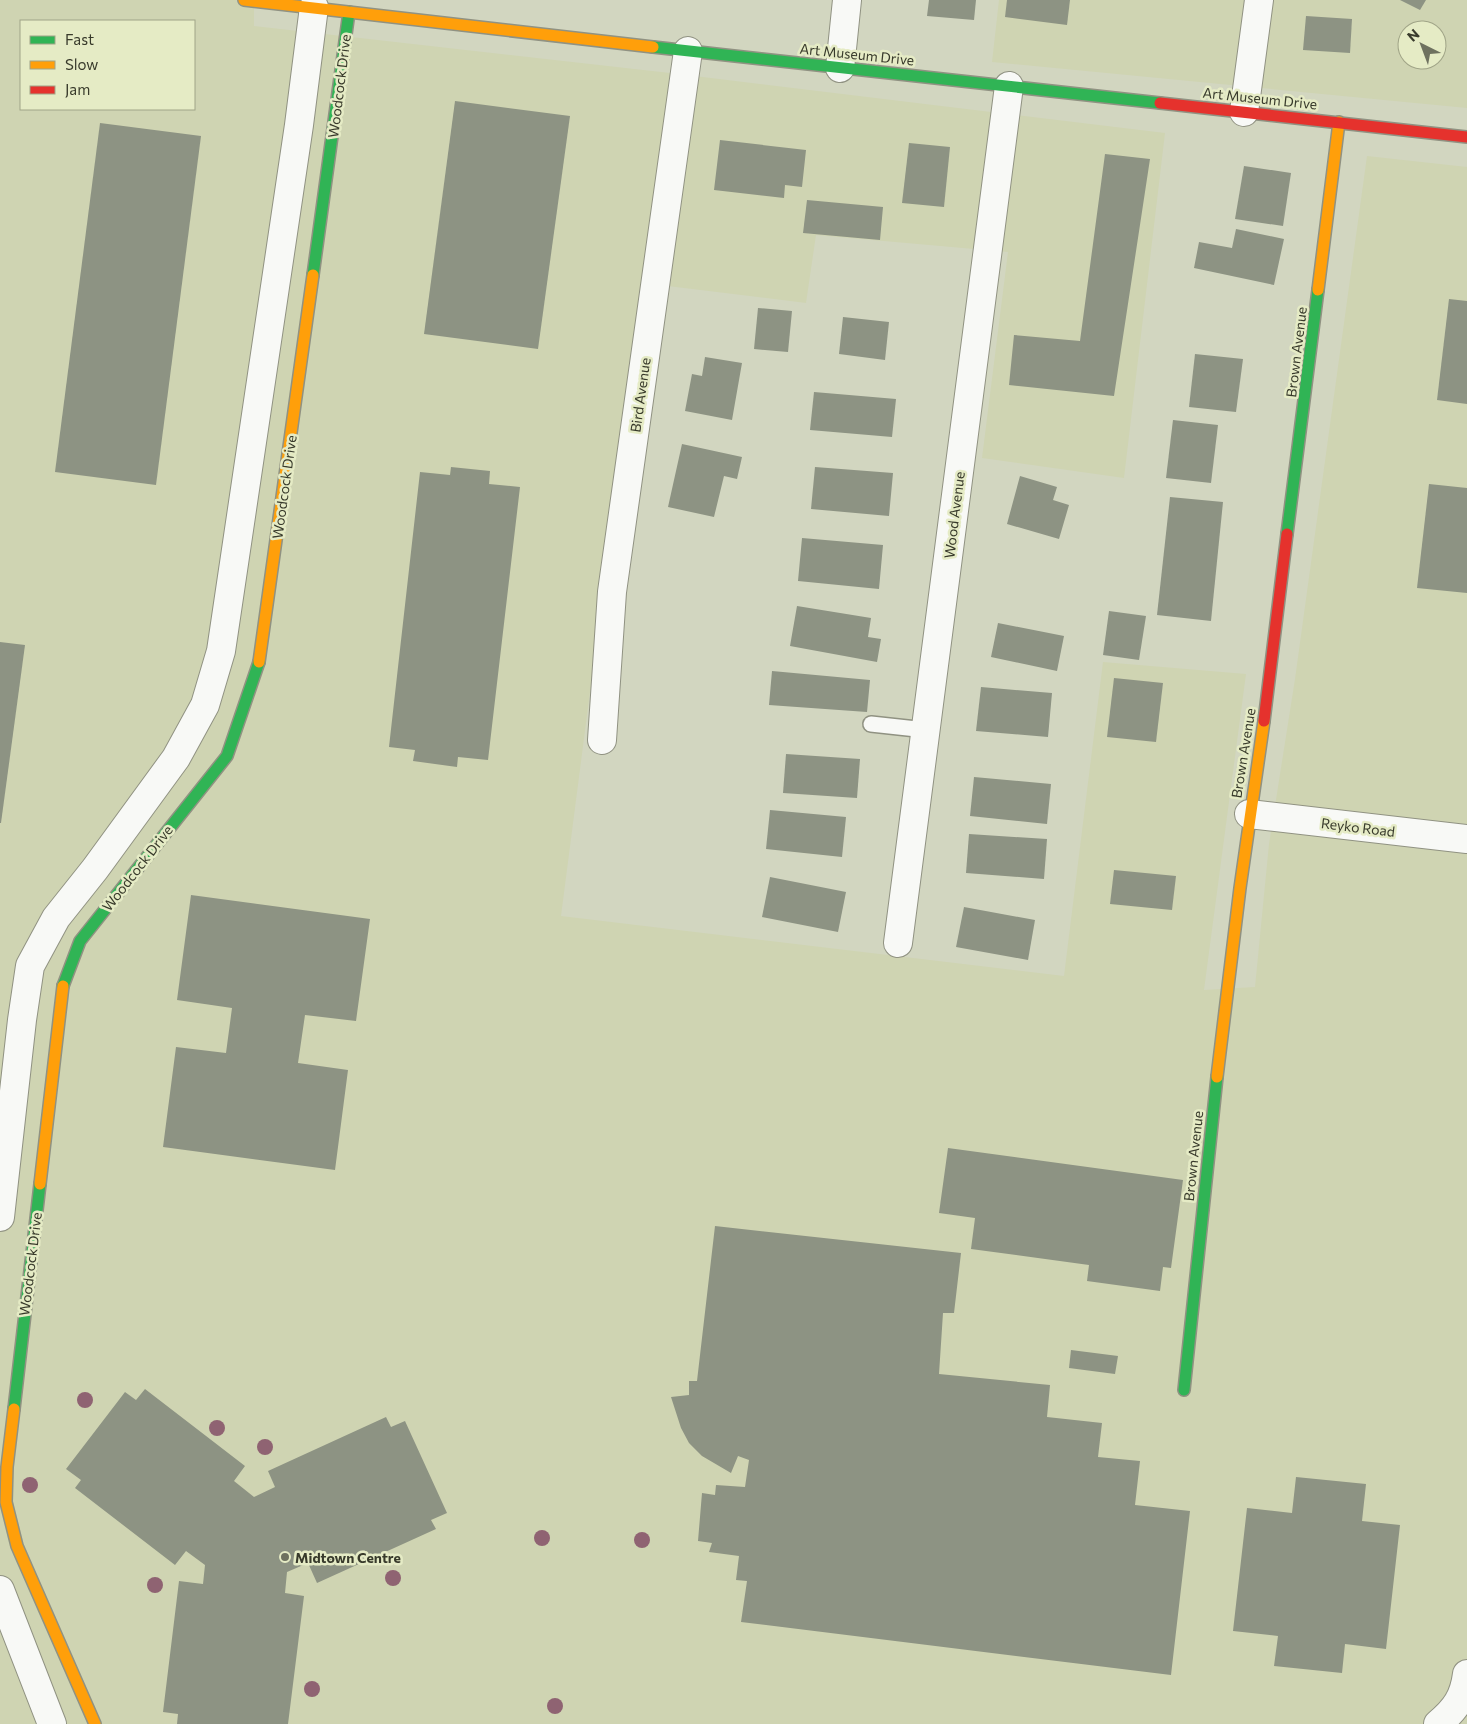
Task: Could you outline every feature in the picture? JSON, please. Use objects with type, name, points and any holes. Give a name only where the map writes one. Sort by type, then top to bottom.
[{"type":"street","name":"Art Museum Drive","points":[[244,0],[279,2],[348,12],[688,51],[1467,137]]},
{"type":"street","points":[[840,68],[847,0]]},
{"type":"street","points":[[1244,112],[1259,0]]},
{"type":"street","points":[[0,1217],[22,1020],[30,966],[56,918],[95,869],[176,758],[205,705],[221,651],[299,125],[314,7]]},
{"type":"street","name":"Woodcock Drive","points":[[95,1724],[17,1546],[6,1502],[7,1467],[63,983],[80,941],[227,756],[259,665],[348,12]]},
{"type":"street","name":"Bird Avenue","points":[[602,740],[612,592],[688,51]]},
{"type":"street","name":"Wood Avenue","points":[[898,944],[1009,86]]},
{"type":"street","name":"Brown Avenue","points":[[1184,1390],[1222,1029],[1249,814],[1264,721],[1339,122]]},
{"type":"street","name":"Reyko Road","points":[[1249,814],[1467,840]]},
{"type":"street","points":[[0,1590],[52,1724]]},
{"type":"street","points":[[1438,1724],[1452,1713],[1465,1689],[1467,1674]]},
{"type":"lane","points":[[871,724],[926,730]]},
{"type":"shaded area","points":[[0,0],[254,0],[254,26],[670,73],[1165,133],[1124,478],[982,458],[1008,252],[816,235],[806,303],[643,283],[561,916],[1064,976],[1103,662],[1246,674],[1204,990],[1255,987],[1269,844],[1295,679],[1367,156],[1467,167],[1467,1724],[0,1724]]},
{"type":"shaded area","points":[[999,0],[1467,0],[1467,108],[992,62]]},
{"type":"building","points":[[929,0],[976,0],[974,20],[927,16]]},
{"type":"building","points":[[1007,0],[1070,0],[1067,25],[1005,17]]},
{"type":"building","points":[[1400,0],[1426,0],[1420,10]]},
{"type":"building","points":[[1306,16],[1352,19],[1350,53],[1303,50]]},
{"type":"building","points":[[455,101],[570,116],[538,349],[424,334]]},
{"type":"building","points":[[100,123],[201,136],[156,485],[55,472]]},
{"type":"building","points":[[720,140],[806,150],[802,187],[785,185],[784,198],[714,190]]},
{"type":"building","points":[[909,143],[950,147],[944,207],[902,203]]},
{"type":"building","points":[[1105,154],[1150,159],[1114,396],[1009,385],[1014,335],[1080,341]]},
{"type":"building","points":[[1244,166],[1291,173],[1283,226],[1235,219]]},
{"type":"building","points":[[807,200],[883,207],[880,240],[803,233]]},
{"type":"building","points":[[1236,229],[1284,239],[1274,285],[1194,268],[1199,242],[1232,248]]},
{"type":"building","points":[[1449,299],[1467,301],[1467,404],[1437,400]]},
{"type":"building","points":[[758,308],[792,311],[788,352],[754,349]]},
{"type":"building","points":[[843,317],[889,322],[885,360],[839,354]]},
{"type":"building","points":[[1195,354],[1243,359],[1236,412],[1189,407]]},
{"type":"building","points":[[705,357],[742,363],[732,420],[685,411],[692,374],[702,376]]},
{"type":"building","points":[[814,392],[896,399],[892,437],[810,430]]},
{"type":"building","points":[[1173,420],[1218,425],[1211,483],[1166,478]]},
{"type":"building","points":[[682,444],[742,457],[737,479],[724,476],[714,517],[668,507]]},
{"type":"building","points":[[451,467],[490,471],[489,484],[520,487],[488,760],[458,757],[457,767],[413,761],[415,750],[389,747],[420,472],[450,475]]},
{"type":"building","points":[[815,467],[893,473],[889,516],[811,509]]},
{"type":"building","points":[[1020,476],[1057,487],[1053,500],[1069,505],[1059,539],[1007,524]]},
{"type":"building","points":[[1429,484],[1467,488],[1467,593],[1417,588]]},
{"type":"building","points":[[1170,497],[1223,502],[1211,621],[1157,615]]},
{"type":"building","points":[[802,538],[883,545],[879,589],[798,581]]},
{"type":"building","points":[[797,606],[871,618],[868,637],[881,639],[877,662],[790,646]]},
{"type":"building","points":[[1109,611],[1146,616],[1139,660],[1103,655]]},
{"type":"building","points":[[998,623],[1064,636],[1057,671],[991,657]]},
{"type":"building","points":[[0,642],[25,645],[1,823],[0,823]]},
{"type":"building","points":[[772,671],[870,680],[867,712],[769,705]]},
{"type":"building","points":[[1114,678],[1163,683],[1156,742],[1107,737]]},
{"type":"building","points":[[981,687],[1052,693],[1048,737],[976,731]]},
{"type":"building","points":[[786,754],[860,759],[857,798],[783,793]]},
{"type":"building","points":[[974,777],[1051,784],[1047,824],[970,816]]},
{"type":"building","points":[[770,810],[846,817],[842,857],[766,849]]},
{"type":"building","points":[[969,834],[1047,839],[1044,879],[966,873]]},
{"type":"building","points":[[1114,870],[1176,876],[1172,910],[1110,904]]},
{"type":"building","points":[[770,877],[846,892],[838,932],[762,917]]},
{"type":"building","points":[[191,895],[370,919],[356,1021],[305,1015],[298,1063],[348,1070],[335,1170],[163,1147],[176,1047],[226,1053],[232,1008],[177,1000]]},
{"type":"building","points":[[964,907],[1035,920],[1028,960],[956,947]]},
{"type":"building","points":[[948,1148],[1183,1180],[1171,1268],[1163,1267],[1160,1291],[1087,1281],[1089,1265],[971,1249],[975,1218],[939,1213]]},
{"type":"building","points":[[715,1226],[961,1253],[954,1313],[943,1313],[939,1374],[1050,1385],[1047,1417],[1102,1423],[1098,1457],[1140,1461],[1135,1505],[1190,1511],[1171,1675],[741,1622],[747,1581],[736,1580],[739,1556],[709,1552],[712,1543],[698,1541],[702,1493],[715,1495],[716,1485],[745,1487],[749,1460],[738,1456],[731,1473],[702,1456],[689,1443],[681,1428],[671,1397],[689,1395],[689,1381],[697,1381]]},
{"type":"building","points":[[1071,1350],[1118,1356],[1115,1374],[1069,1368]]},
{"type":"building","name":"Midtown Centre","points":[[145,1389],[245,1466],[234,1481],[254,1497],[275,1487],[268,1471],[386,1417],[391,1427],[405,1421],[447,1513],[431,1520],[436,1529],[317,1583],[308,1563],[287,1572],[285,1593],[304,1596],[288,1724],[177,1724],[178,1714],[163,1712],[179,1581],[203,1584],[205,1565],[186,1551],[175,1565],[75,1488],[81,1480],[66,1469],[125,1392],[136,1400]]},
{"type":"building","points":[[1296,1477],[1366,1484],[1362,1521],[1400,1525],[1386,1649],[1345,1644],[1342,1673],[1274,1666],[1278,1636],[1233,1631],[1247,1508],[1292,1513]]},
{"type":"traffic: fast","points":[[313,275],[349,12]]},
{"type":"traffic: fast","points":[[653,47],[1160,103]]},
{"type":"traffic: fast","points":[[1287,534],[1318,290]]},
{"type":"traffic: fast","points":[[63,986],[80,941],[227,756],[259,662]]},
{"type":"traffic: fast","points":[[1184,1390],[1217,1077]]},
{"type":"traffic: fast","points":[[14,1409],[40,1184]]},
{"type":"traffic: slow","points":[[244,0],[653,47]]},
{"type":"traffic: slow","points":[[1318,290],[1339,122]]},
{"type":"traffic: slow","points":[[259,662],[313,275]]},
{"type":"traffic: slow","points":[[1217,1077],[1240,888],[1264,721]]},
{"type":"traffic: slow","points":[[40,1184],[63,986]]},
{"type":"traffic: slow","points":[[14,1409],[7,1467],[6,1502],[17,1546],[95,1724]]},
{"type":"traffic: jam","points":[[1160,103],[1467,137]]},
{"type":"traffic: jam","points":[[1264,721],[1287,534]]},
{"type":"place","name":"Midtown Centre","points":[[285,1557]]}]
